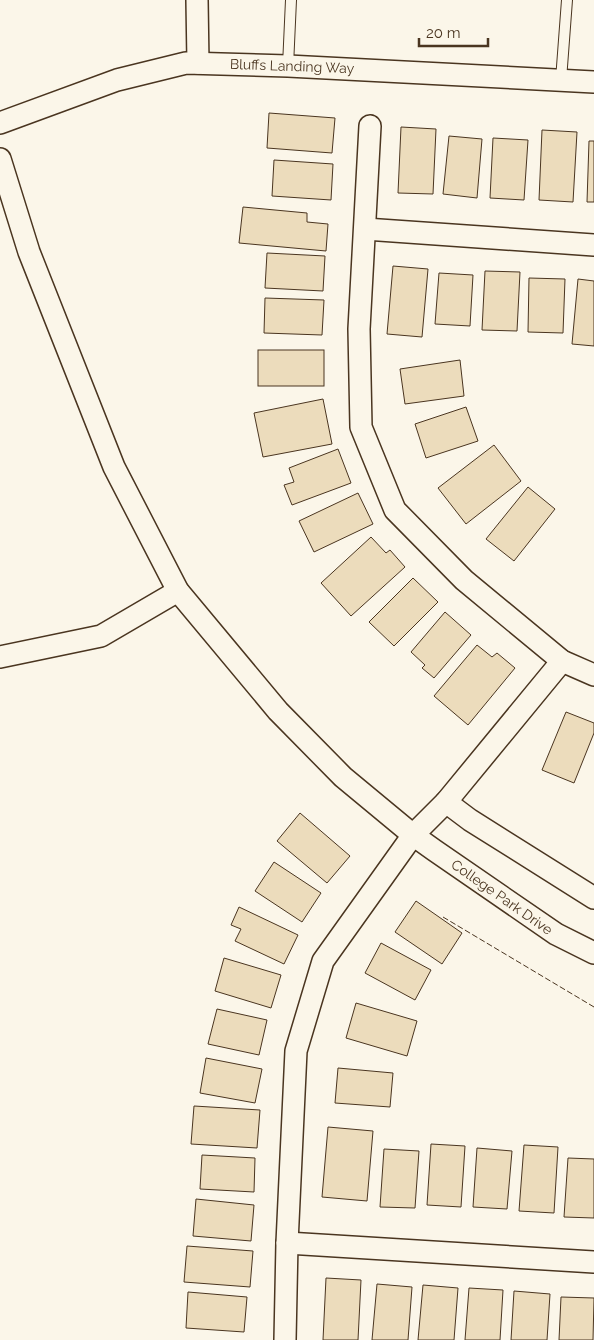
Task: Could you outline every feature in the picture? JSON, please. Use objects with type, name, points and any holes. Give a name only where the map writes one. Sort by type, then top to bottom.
[{"type":"street","points":[[197,0],[198,63]]},
{"type":"street","name":"Bluffs Landing Way","points":[[0,123],[117,80],[186,62],[594,82]]},
{"type":"street","points":[[370,126],[359,329],[361,427],[395,510],[464,580],[562,662],[594,675]]},
{"type":"street","name":"College Park Drive","points":[[0,159],[29,252],[114,467],[178,591],[278,711],[343,777],[413,835],[556,934],[594,953]]},
{"type":"street","points":[[365,229],[594,244]]},
{"type":"street","points":[[0,657],[101,636],[178,591]]},
{"type":"street","points":[[285,1340],[296,1051],[323,961],[413,835],[446,802],[562,662]]},
{"type":"street","points":[[446,802],[470,820],[594,898]]},
{"type":"street","points":[[288,1243],[594,1262]]},
{"type":"lane","points":[[288,66],[291,0]]},
{"type":"lane","points":[[561,80],[567,0]]},
{"type":"building","points":[[269,113],[335,118],[332,153],[267,148]]},
{"type":"building","points":[[401,127],[436,129],[433,194],[398,193]]},
{"type":"building","points":[[542,130],[577,132],[573,202],[539,200]]},
{"type":"building","points":[[449,136],[482,139],[477,198],[443,194]]},
{"type":"building","points":[[493,138],[528,140],[524,200],[490,198]]},
{"type":"building","points":[[589,141],[594,141],[594,202],[587,202]]},
{"type":"building","points":[[274,160],[333,164],[331,200],[272,196]]},
{"type":"building","points":[[243,207],[307,213],[307,222],[328,224],[326,251],[239,243]]},
{"type":"building","points":[[267,253],[325,256],[323,291],[265,288]]},
{"type":"building","points":[[393,266],[428,269],[422,337],[387,334]]},
{"type":"building","points":[[485,271],[520,272],[517,331],[482,330]]},
{"type":"building","points":[[439,273],[473,275],[470,326],[435,324]]},
{"type":"building","points":[[529,278],[565,279],[563,333],[528,332]]},
{"type":"building","points":[[578,279],[594,281],[594,346],[572,344]]},
{"type":"building","points":[[265,298],[324,300],[322,335],[264,333]]},
{"type":"building","points":[[258,350],[324,350],[324,386],[258,386]]},
{"type":"building","points":[[460,360],[464,396],[405,404],[400,369]]},
{"type":"building","points":[[323,399],[332,444],[263,457],[254,413]]},
{"type":"building","points":[[466,407],[478,441],[426,458],[415,424]]},
{"type":"building","points":[[494,445],[521,481],[466,524],[438,488]]},
{"type":"building","points":[[338,449],[351,483],[292,505],[284,485],[294,482],[289,468]]},
{"type":"building","points":[[528,487],[555,509],[514,561],[486,539]]},
{"type":"building","points":[[358,493],[373,524],[314,552],[299,521]]},
{"type":"building","points":[[371,537],[386,553],[390,550],[405,567],[351,616],[321,583]]},
{"type":"building","points":[[413,578],[438,602],[394,646],[369,622]]},
{"type":"building","points":[[445,612],[471,635],[434,678],[422,668],[425,665],[411,652]]},
{"type":"building","points":[[477,645],[492,657],[497,653],[515,668],[468,725],[434,696]]},
{"type":"building","points":[[566,712],[594,723],[594,733],[574,783],[542,770]]},
{"type":"building","points":[[300,813],[350,856],[327,883],[277,841]]},
{"type":"building","points":[[274,862],[321,893],[302,922],[255,891]]},
{"type":"building","points":[[416,901],[462,933],[442,964],[395,932]]},
{"type":"building","points":[[239,907],[298,935],[284,964],[235,941],[241,929],[231,925]]},
{"type":"building","points":[[381,943],[431,970],[415,1000],[365,973]]},
{"type":"building","points":[[224,958],[281,975],[271,1008],[215,991]]},
{"type":"building","points":[[356,1003],[417,1021],[407,1056],[346,1038]]},
{"type":"building","points":[[217,1009],[267,1020],[259,1055],[208,1044]]},
{"type":"building","points":[[206,1058],[262,1069],[255,1103],[200,1093]]},
{"type":"building","points":[[338,1068],[393,1073],[390,1107],[335,1103]]},
{"type":"building","points":[[194,1106],[260,1110],[257,1148],[191,1144]]},
{"type":"building","points":[[328,1127],[373,1131],[367,1201],[322,1197]]},
{"type":"building","points":[[431,1144],[465,1146],[461,1207],[427,1205]]},
{"type":"building","points":[[524,1145],[558,1147],[554,1213],[519,1211]]},
{"type":"building","points":[[477,1148],[512,1151],[507,1209],[473,1207]]},
{"type":"building","points":[[384,1149],[419,1151],[415,1208],[380,1207]]},
{"type":"building","points":[[202,1155],[255,1158],[254,1192],[200,1189]]},
{"type":"building","points":[[568,1158],[594,1159],[594,1218],[564,1217]]},
{"type":"building","points":[[196,1199],[254,1205],[251,1241],[193,1236]]},
{"type":"building","points":[[187,1246],[253,1251],[250,1287],[184,1282]]},
{"type":"building","points":[[326,1278],[361,1280],[358,1340],[323,1340]]},
{"type":"building","points":[[377,1284],[412,1287],[408,1340],[372,1340]]},
{"type":"building","points":[[423,1285],[458,1288],[454,1340],[418,1340]]},
{"type":"building","points":[[469,1288],[503,1290],[500,1340],[465,1340]]},
{"type":"building","points":[[514,1291],[550,1294],[547,1340],[511,1340]]},
{"type":"building","points":[[188,1292],[247,1297],[244,1332],[186,1328]]},
{"type":"building","points":[[561,1297],[594,1298],[593,1340],[559,1340]]},
{"type":"fence","points":[[443,917],[594,1007]]}]
